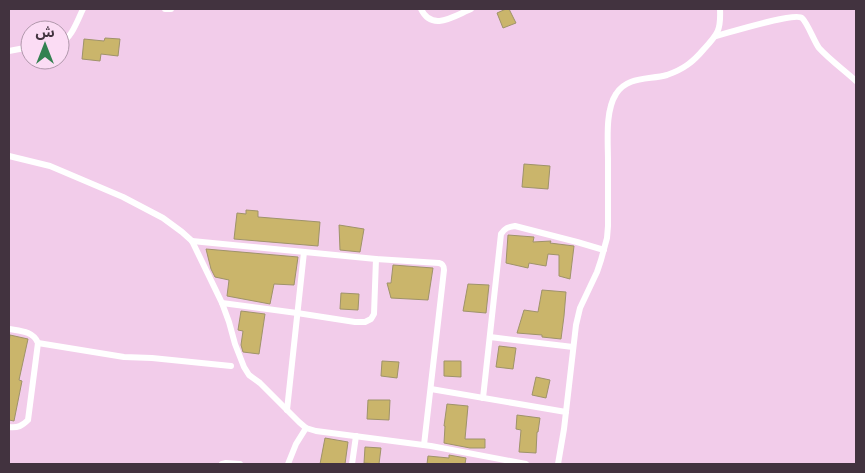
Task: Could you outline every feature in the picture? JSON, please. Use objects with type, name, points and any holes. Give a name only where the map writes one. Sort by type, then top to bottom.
[{"type":"street","points":[[70,33],[83,9]]},
{"type":"street","points":[[165,9],[170,9]]},
{"type":"street","points":[[421,9],[427,18],[434,21],[446,19],[470,9]]},
{"type":"street","points":[[558,464],[576,324],[580,308],[597,272],[607,238],[608,126],[611,104],[619,89],[627,83],[666,75],[690,65],[716,36],[720,22],[720,9]]},
{"type":"street","points":[[716,36],[783,18],[799,17],[805,22],[819,47],[856,81]]},
{"type":"street","points":[[9,156],[50,166],[123,197],[162,218],[192,241],[222,303],[244,367],[306,428],[316,431],[424,445],[526,464]]},
{"type":"street","points":[[483,398],[502,234],[506,228],[515,226],[604,250]]},
{"type":"street","points":[[192,241],[442,264],[444,267],[424,445]]},
{"type":"street","points":[[287,410],[304,252]]},
{"type":"street","points":[[222,303],[365,322],[371,319],[374,314],[376,259]]},
{"type":"street","points":[[9,330],[30,333],[36,338],[38,343],[28,420],[23,426],[9,427]]},
{"type":"street","points":[[490,337],[573,347]]},
{"type":"street","points":[[38,343],[124,357],[231,366]]},
{"type":"street","points":[[431,388],[566,412]]},
{"type":"street","points":[[288,464],[296,444],[306,428]]},
{"type":"street","points":[[352,464],[356,436]]},
{"type":"street","points":[[481,464],[482,456]]},
{"type":"street","points":[[222,464],[240,464]]},
{"type":"building","points":[[509,9],[516,23],[503,28],[497,13]]},
{"type":"building","points":[[105,38],[120,39],[118,56],[101,54],[100,61],[82,59],[84,39],[104,41]]},
{"type":"building","points":[[524,164],[550,166],[548,189],[522,187]]},
{"type":"building","points":[[246,210],[258,211],[258,217],[320,222],[318,246],[234,239],[237,213],[246,214]]},
{"type":"building","points":[[339,225],[364,229],[360,252],[340,250]]},
{"type":"building","points":[[508,235],[534,237],[533,242],[551,241],[550,243],[574,246],[570,279],[559,276],[559,255],[548,254],[546,266],[529,263],[528,268],[506,263]]},
{"type":"building","points":[[206,249],[298,257],[294,285],[274,284],[270,304],[227,296],[229,280],[215,277]]},
{"type":"building","points":[[393,265],[433,268],[428,300],[391,298],[387,283],[391,283]]},
{"type":"building","points":[[468,284],[489,285],[486,313],[463,311]]},
{"type":"building","points":[[542,290],[566,292],[561,339],[517,333],[524,310],[538,312]]},
{"type":"building","points":[[341,293],[359,294],[358,310],[340,309]]},
{"type":"building","points":[[241,311],[265,314],[259,354],[243,352],[241,345],[243,331],[238,330]]},
{"type":"building","points":[[10,335],[28,339],[19,380],[22,381],[14,421],[9,420]]},
{"type":"building","points":[[499,346],[516,348],[513,369],[496,367]]},
{"type":"building","points":[[382,361],[399,362],[397,378],[381,376]]},
{"type":"building","points":[[444,361],[461,361],[461,377],[444,376]]},
{"type":"building","points":[[536,377],[550,380],[546,398],[532,395]]},
{"type":"building","points":[[368,400],[390,400],[389,420],[367,419]]},
{"type":"building","points":[[447,404],[468,406],[465,439],[485,439],[485,448],[470,448],[444,443]]},
{"type":"building","points":[[517,415],[540,418],[536,453],[519,452],[521,430],[516,429]]},
{"type":"building","points":[[325,438],[348,442],[345,464],[320,464]]},
{"type":"building","points":[[365,447],[381,448],[379,464],[364,463]]},
{"type":"building","points":[[449,455],[466,458],[465,464],[427,464],[428,456],[449,458]]}]
